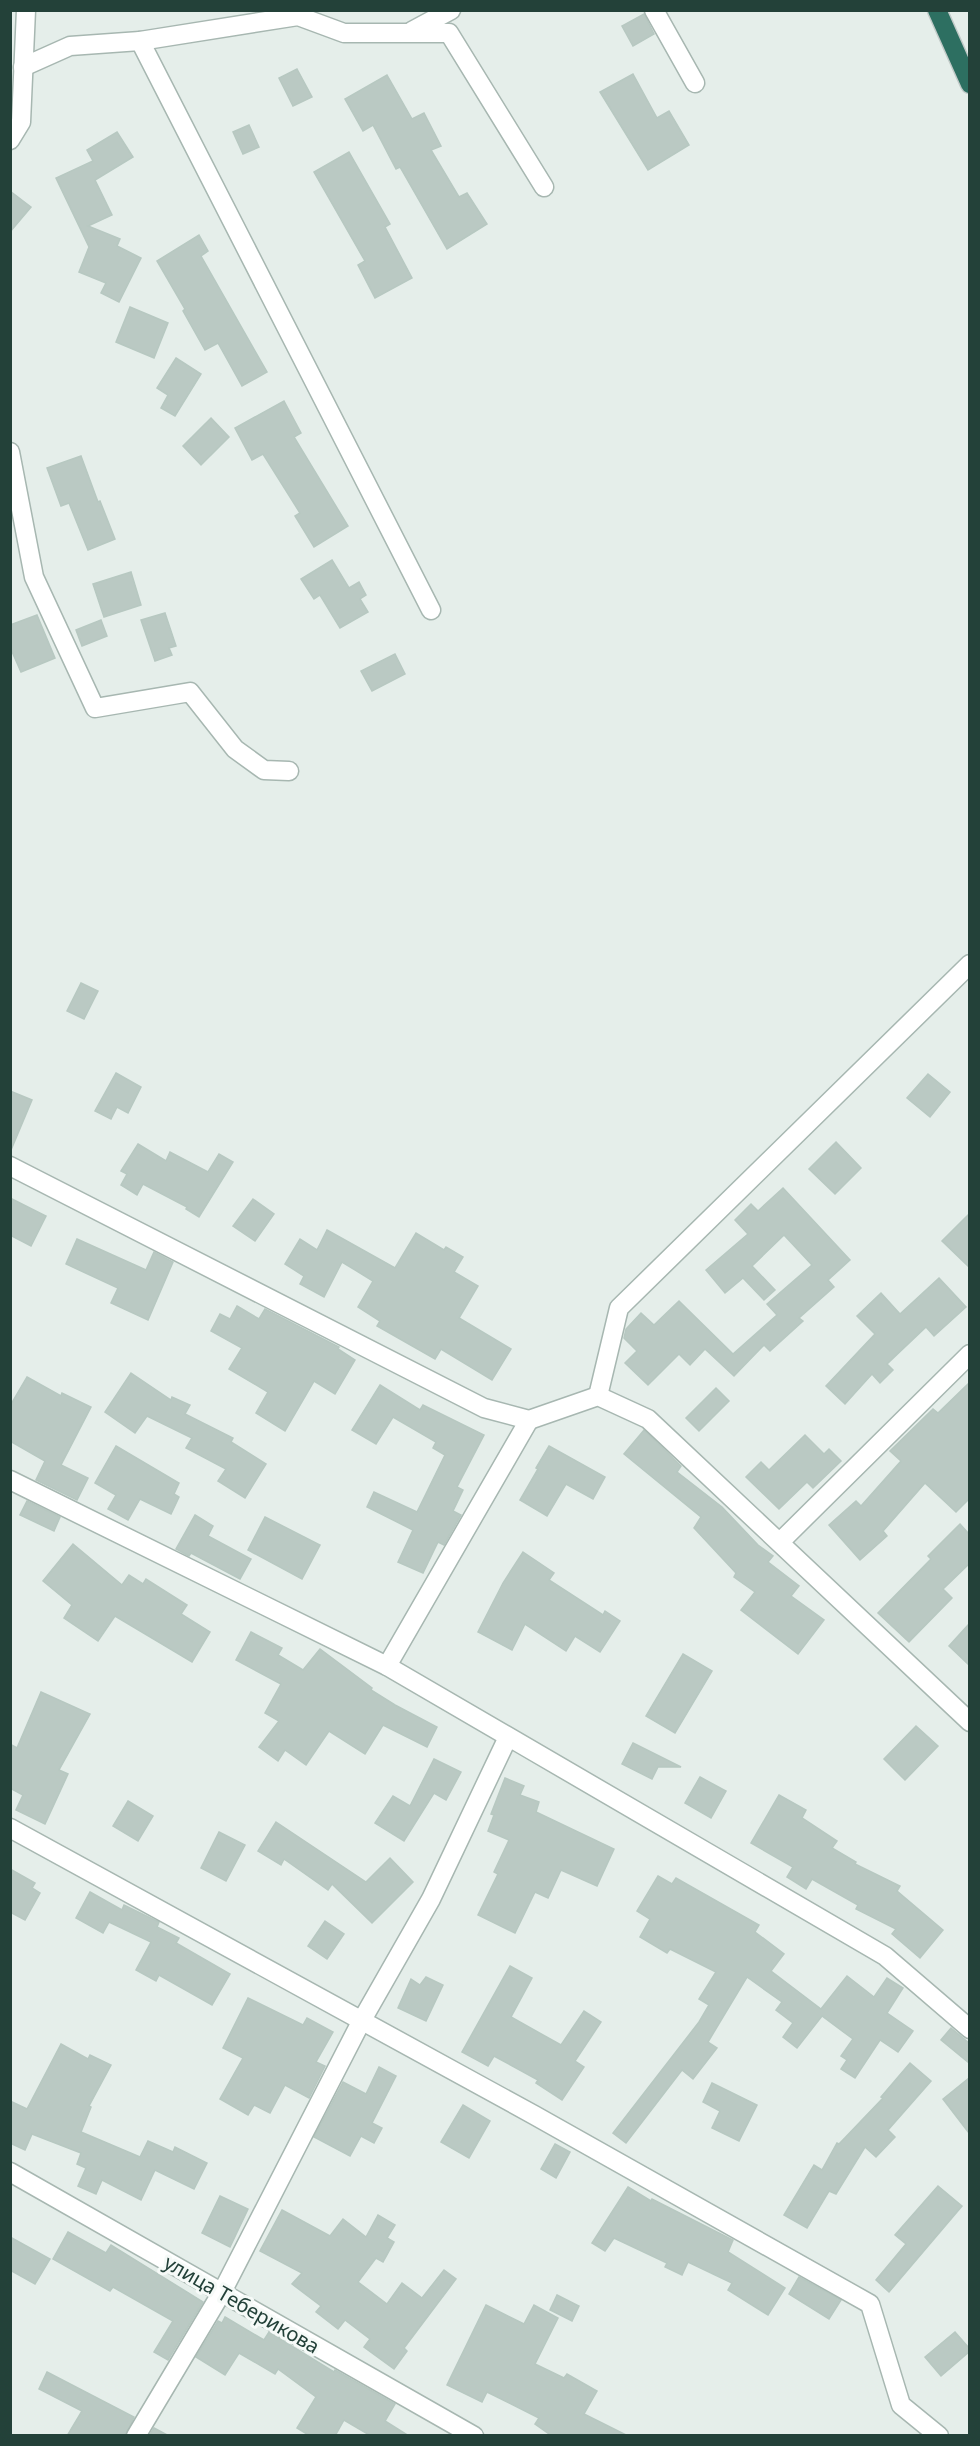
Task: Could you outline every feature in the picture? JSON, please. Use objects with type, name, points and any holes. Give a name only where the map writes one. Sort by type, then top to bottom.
[{"type":"highway","points":[[936,10],[969,84]]},
{"type":"street","points":[[10,140],[21,122],[16,86],[23,67],[26,10]]},
{"type":"street","points":[[407,33],[451,10]]},
{"type":"street","points":[[654,10],[695,83]]},
{"type":"street","points":[[23,67],[70,46],[140,41],[298,16],[344,33],[449,33],[544,187]]},
{"type":"street","points":[[140,41],[431,610]]},
{"type":"street","points":[[10,452],[34,577],[95,708],[190,692],[235,749],[264,770],[290,771]]},
{"type":"street","points":[[598,1395],[619,1308],[969,964]]},
{"type":"street","points":[[10,1166],[484,1408],[529,1420],[598,1395],[648,1419],[969,1722]]},
{"type":"street","points":[[780,1542],[969,1354]]},
{"type":"street","points":[[387,1666],[529,1420]]},
{"type":"street","points":[[10,1480],[387,1666],[885,1956],[969,2029]]},
{"type":"street","points":[[136,2436],[222,2292],[362,2020],[431,1899],[508,1737]]},
{"type":"street","points":[[10,1828],[362,2020],[870,2304],[901,2405],[939,2436]]},
{"type":"street","name":"улица Теберикова","points":[[10,2172],[474,2436]]},
{"type":"building","points":[[644,14],[654,34],[633,46],[622,26]]},
{"type":"building","points":[[297,69],[312,97],[293,106],[279,78]]},
{"type":"building","points":[[633,74],[657,118],[669,111],[689,145],[648,170],[600,92]]},
{"type":"building","points":[[387,75],[412,119],[424,113],[441,146],[431,150],[459,197],[467,193],[487,224],[447,249],[400,167],[396,169],[373,125],[363,131],[345,99]]},
{"type":"building","points":[[249,125],[259,147],[243,154],[233,132]]},
{"type":"building","points":[[117,132],[133,157],[95,180],[112,215],[88,226],[120,239],[117,246],[141,258],[119,302],[101,293],[106,283],[79,272],[89,247],[56,178],[93,161],[87,150]]},
{"type":"building","points":[[349,152],[390,224],[385,227],[412,278],[375,298],[358,265],[365,261],[314,172]]},
{"type":"building","points":[[10,191],[31,207],[10,232]]},
{"type":"building","points":[[199,235],[208,251],[201,256],[267,372],[242,386],[218,343],[205,350],[183,311],[185,309],[157,261]]},
{"type":"building","points":[[130,307],[168,323],[154,358],[116,342]]},
{"type":"building","points":[[176,358],[201,374],[175,416],[161,408],[168,395],[157,388]]},
{"type":"building","points":[[284,401],[301,433],[294,437],[348,526],[314,547],[295,516],[300,513],[263,454],[252,460],[235,428]]},
{"type":"building","points":[[211,418],[229,437],[201,465],[183,446]]},
{"type":"building","points":[[81,456],[115,539],[88,550],[69,503],[61,506],[47,468]]},
{"type":"building","points":[[332,560],[349,588],[359,582],[366,595],[360,599],[368,612],[340,628],[320,595],[314,599],[301,579]]},
{"type":"building","points":[[131,572],[141,605],[104,617],[93,584]]},
{"type":"building","points":[[165,613],[176,646],[169,648],[172,655],[155,661],[141,620]]},
{"type":"building","points":[[37,615],[55,658],[21,672],[10,647],[10,625]]},
{"type":"building","points":[[101,620],[107,636],[82,646],[76,630]]},
{"type":"building","points":[[395,654],[405,674],[372,691],[361,671]]},
{"type":"building","points":[[81,983],[98,991],[84,1019],[67,1011]]},
{"type":"building","points":[[116,1073],[141,1087],[128,1113],[117,1107],[111,1119],[95,1111]]},
{"type":"building","points":[[928,1074],[950,1092],[930,1117],[907,1098]]},
{"type":"building","points":[[10,1091],[32,1100],[11,1150],[10,1150]]},
{"type":"building","points":[[836,1142],[861,1168],[835,1194],[809,1169]]},
{"type":"building","points":[[138,1144],[166,1161],[170,1152],[208,1172],[219,1154],[233,1162],[199,1217],[186,1209],[187,1207],[143,1184],[137,1195],[121,1185],[127,1174],[121,1171]]},
{"type":"building","points":[[783,1188],[850,1260],[828,1280],[834,1287],[799,1318],[803,1321],[770,1351],[764,1345],[734,1376],[705,1349],[690,1365],[679,1354],[648,1385],[625,1363],[637,1351],[624,1338],[626,1329],[641,1313],[654,1325],[679,1301],[733,1354],[777,1315],[767,1304],[812,1265],[784,1235],[752,1266],[775,1290],[764,1300],[743,1278],[725,1293],[706,1270],[748,1234],[735,1220],[751,1204],[758,1211]]},
{"type":"building","points":[[10,1198],[46,1216],[31,1246],[10,1235]]},
{"type":"building","points":[[253,1199],[274,1214],[255,1241],[233,1226]]},
{"type":"building","points":[[969,1214],[969,1267],[942,1241]]},
{"type":"building","points":[[327,1230],[395,1268],[416,1233],[444,1250],[446,1247],[463,1257],[454,1272],[478,1286],[459,1318],[511,1349],[492,1380],[441,1349],[435,1359],[377,1326],[380,1321],[358,1307],[373,1281],[342,1262],[324,1297],[300,1284],[304,1276],[285,1264],[300,1239],[317,1250]]},
{"type":"building","points":[[77,1239],[146,1270],[154,1252],[173,1262],[148,1320],[111,1303],[118,1288],[66,1264]]},
{"type":"building","points":[[939,1278],[966,1307],[934,1336],[926,1327],[887,1364],[893,1370],[880,1383],[872,1374],[845,1404],[826,1386],[875,1334],[857,1316],[881,1293],[900,1314]]},
{"type":"building","points":[[237,1306],[259,1319],[265,1309],[339,1347],[338,1349],[355,1360],[335,1394],[314,1381],[285,1431],[256,1413],[268,1392],[229,1369],[242,1348],[211,1331],[220,1314],[230,1319]]},
{"type":"building","points":[[131,1373],[171,1400],[172,1397],[190,1405],[185,1414],[233,1438],[231,1442],[266,1464],[245,1498],[218,1481],[226,1469],[186,1448],[192,1438],[147,1416],[135,1433],[105,1412]]},
{"type":"building","points":[[27,1377],[61,1396],[62,1393],[91,1407],[61,1465],[88,1478],[77,1500],[36,1480],[45,1461],[10,1441],[10,1406]]},
{"type":"building","points":[[969,1383],[969,1499],[956,1512],[925,1483],[883,1531],[887,1536],[860,1560],[829,1525],[856,1501],[861,1506],[901,1461],[890,1451],[933,1409],[938,1413]]},
{"type":"building","points":[[380,1385],[420,1410],[423,1405],[484,1435],[457,1487],[463,1490],[453,1511],[461,1515],[444,1545],[438,1542],[423,1573],[398,1562],[413,1530],[367,1507],[374,1492],[417,1512],[445,1455],[433,1448],[436,1442],[393,1417],[376,1444],[352,1430]]},
{"type":"building","points":[[716,1388],[729,1401],[699,1431],[686,1418]]},
{"type":"building","points":[[644,1430],[681,1466],[677,1472],[722,1507],[758,1545],[773,1556],[768,1562],[799,1586],[791,1596],[824,1620],[798,1654],[741,1610],[755,1592],[734,1577],[736,1573],[694,1528],[701,1517],[624,1454]]},
{"type":"building","points":[[805,1435],[824,1454],[829,1449],[841,1461],[813,1488],[807,1482],[779,1509],[746,1477],[761,1462],[769,1470]]},
{"type":"building","points":[[116,1446],[179,1483],[174,1494],[179,1497],[171,1514],[140,1499],[128,1520],[108,1509],[116,1495],[95,1483]]},
{"type":"building","points":[[549,1446],[605,1477],[593,1499],[566,1484],[547,1516],[520,1500]]},
{"type":"building","points":[[27,1501],[60,1517],[54,1531],[20,1515]]},
{"type":"building","points":[[195,1515],[213,1526],[208,1536],[251,1559],[240,1579],[191,1553],[189,1556],[176,1549]]},
{"type":"building","points":[[265,1517],[320,1545],[302,1579],[248,1550]]},
{"type":"building","points":[[960,1524],[969,1534],[969,1564],[943,1589],[952,1598],[909,1642],[878,1613],[931,1559],[928,1556]]},
{"type":"building","points":[[73,1544],[122,1585],[129,1575],[143,1584],[146,1579],[187,1605],[181,1614],[210,1632],[192,1662],[115,1616],[98,1641],[64,1618],[72,1605],[43,1581]]},
{"type":"building","points":[[523,1552],[554,1573],[549,1580],[603,1615],[605,1611],[620,1621],[600,1652],[575,1636],[566,1651],[525,1624],[512,1650],[478,1632],[503,1583]]},
{"type":"building","points":[[969,1624],[969,1665],[949,1646]]},
{"type":"building","points":[[251,1632],[282,1648],[278,1655],[303,1670],[320,1649],[372,1688],[371,1690],[437,1727],[427,1747],[383,1725],[365,1754],[329,1731],[306,1765],[285,1750],[278,1761],[259,1747],[279,1721],[265,1713],[281,1684],[236,1660]]},
{"type":"building","points":[[683,1654],[712,1671],[675,1733],[646,1716]]},
{"type":"building","points":[[41,1692],[90,1714],[59,1770],[68,1774],[45,1824],[16,1810],[23,1795],[10,1788],[10,1744],[17,1748]]},
{"type":"building","points":[[916,1726],[938,1746],[905,1780],[884,1759]]},
{"type":"building","points":[[633,1743],[681,1767],[658,1767],[652,1779],[622,1764]]},
{"type":"building","points":[[434,1759],[461,1772],[446,1800],[434,1793],[404,1841],[375,1823],[393,1796],[410,1806]]},
{"type":"building","points":[[700,1777],[726,1791],[711,1818],[685,1803]]},
{"type":"building","points":[[505,1778],[524,1786],[520,1795],[539,1802],[536,1812],[614,1849],[597,1886],[561,1870],[548,1898],[535,1892],[515,1933],[478,1915],[498,1874],[494,1872],[509,1840],[488,1831],[494,1815],[491,1814]]},
{"type":"building","points":[[779,1795],[806,1810],[802,1818],[837,1841],[832,1848],[856,1862],[855,1864],[900,1886],[897,1891],[943,1930],[920,1958],[892,1934],[896,1929],[856,1909],[858,1905],[812,1879],[806,1889],[787,1877],[793,1867],[751,1843]]},
{"type":"building","points":[[128,1801],[153,1816],[138,1841],[113,1826]]},
{"type":"building","points":[[276,1822],[366,1882],[390,1858],[413,1882],[372,1923],[332,1884],[328,1890],[284,1859],[281,1865],[258,1851]]},
{"type":"building","points":[[219,1832],[245,1845],[226,1881],[201,1868]]},
{"type":"building","points":[[10,1869],[35,1883],[32,1888],[40,1893],[25,1920],[10,1912]]},
{"type":"building","points":[[658,1876],[672,1884],[676,1878],[759,1925],[755,1932],[784,1954],[771,1971],[821,2009],[847,1976],[874,1997],[887,1978],[903,1988],[887,2013],[913,2031],[898,2052],[880,2040],[855,2078],[841,2069],[847,2060],[841,2056],[853,2039],[822,2016],[797,2048],[783,2037],[793,2023],[776,2010],[782,2002],[747,1977],[708,2042],[717,2048],[693,2079],[682,2070],[626,2143],[613,2133],[699,2022],[709,2005],[699,1999],[716,1972],[670,1949],[667,1953],[640,1937],[650,1919],[637,1911]]},
{"type":"building","points":[[90,1892],[122,1910],[124,1905],[159,1922],[157,1927],[179,1938],[176,1943],[230,1974],[212,2005],[159,1975],[156,1981],[136,1970],[151,1942],[109,1922],[103,1933],[76,1918]]},
{"type":"building","points":[[325,1921],[344,1934],[327,1959],[308,1946]]},
{"type":"building","points":[[510,1966],[532,1978],[511,2017],[561,2045],[584,2011],[601,2022],[575,2061],[584,2067],[562,2100],[536,2083],[538,2080],[494,2056],[488,2066],[462,2052]]},
{"type":"building","points":[[426,1977],[443,1985],[426,2021],[398,2008],[411,1979],[420,1985]]},
{"type":"building","points":[[248,1998],[303,2025],[307,2018],[333,2032],[316,2062],[325,2066],[309,2098],[285,2085],[270,2113],[254,2105],[248,2115],[220,2099],[243,2058],[223,2048]]},
{"type":"building","points":[[951,2028],[969,2043],[969,2063],[941,2040]]},
{"type":"building","points":[[61,2044],[88,2059],[90,2055],[111,2065],[89,2106],[91,2107],[81,2132],[140,2157],[148,2141],[173,2152],[175,2147],[207,2163],[194,2189],[155,2170],[141,2200],[102,2180],[96,2194],[78,2186],[86,2168],[77,2164],[81,2153],[32,2134],[25,2150],[10,2143],[10,2101],[27,2109]]},
{"type":"building","points":[[910,2063],[931,2081],[888,2130],[895,2137],[876,2157],[865,2147],[836,2194],[829,2191],[807,2228],[784,2215],[814,2165],[822,2170],[837,2143],[839,2144],[883,2098],[881,2097]]},
{"type":"building","points":[[379,2067],[396,2076],[372,2123],[382,2128],[374,2143],[361,2136],[350,2156],[314,2137],[343,2082],[366,2094]]},
{"type":"building","points":[[969,2078],[969,2133],[943,2099]]},
{"type":"building","points":[[712,2083],[757,2105],[739,2141],[712,2128],[720,2111],[703,2102]]},
{"type":"building","points":[[463,2105],[490,2121],[469,2158],[441,2142]]},
{"type":"building","points":[[555,2144],[570,2152],[556,2178],[541,2169]]},
{"type":"building","points":[[938,2186],[962,2206],[889,2292],[876,2280],[906,2244],[895,2235]]},
{"type":"building","points":[[628,2187],[651,2201],[652,2199],[733,2240],[728,2252],[785,2288],[768,2315],[728,2290],[732,2283],[688,2262],[682,2275],[665,2267],[667,2263],[614,2238],[605,2251],[592,2243]]},
{"type":"building","points":[[220,2196],[248,2209],[230,2247],[202,2233]]},
{"type":"building","points":[[282,2210],[330,2236],[343,2219],[366,2237],[378,2215],[395,2225],[387,2238],[394,2242],[383,2262],[376,2258],[358,2282],[387,2304],[402,2283],[422,2298],[444,2270],[456,2279],[404,2348],[407,2351],[394,2369],[364,2347],[370,2339],[345,2320],[338,2329],[316,2312],[321,2306],[292,2284],[302,2273],[260,2251]]},
{"type":"building","points":[[68,2232],[106,2253],[111,2245],[203,2302],[168,2360],[154,2352],[173,2321],[113,2287],[110,2291],[53,2259]]},
{"type":"building","points":[[10,2237],[50,2259],[35,2284],[10,2270]]},
{"type":"building","points":[[799,2277],[841,2300],[829,2319],[789,2294]]},
{"type":"building","points":[[557,2295],[579,2306],[572,2321],[550,2310]]},
{"type":"building","points":[[486,2305],[524,2324],[534,2305],[558,2318],[535,2364],[564,2378],[567,2374],[597,2391],[584,2414],[628,2436],[552,2436],[535,2424],[539,2418],[487,2392],[482,2402],[447,2385]]},
{"type":"building","points":[[225,2317],[264,2340],[269,2332],[334,2372],[335,2370],[395,2404],[385,2421],[409,2436],[371,2436],[344,2420],[335,2436],[310,2436],[297,2428],[316,2397],[278,2369],[275,2374],[239,2353],[225,2375],[196,2357],[218,2321],[222,2323]]},
{"type":"building","points":[[955,2332],[969,2348],[969,2352],[941,2376],[925,2357]]},
{"type":"building","points":[[47,2372],[134,2417],[125,2436],[67,2436],[82,2411],[39,2389]]},
{"type":"building","points":[[154,2428],[169,2436],[149,2436]]}]
